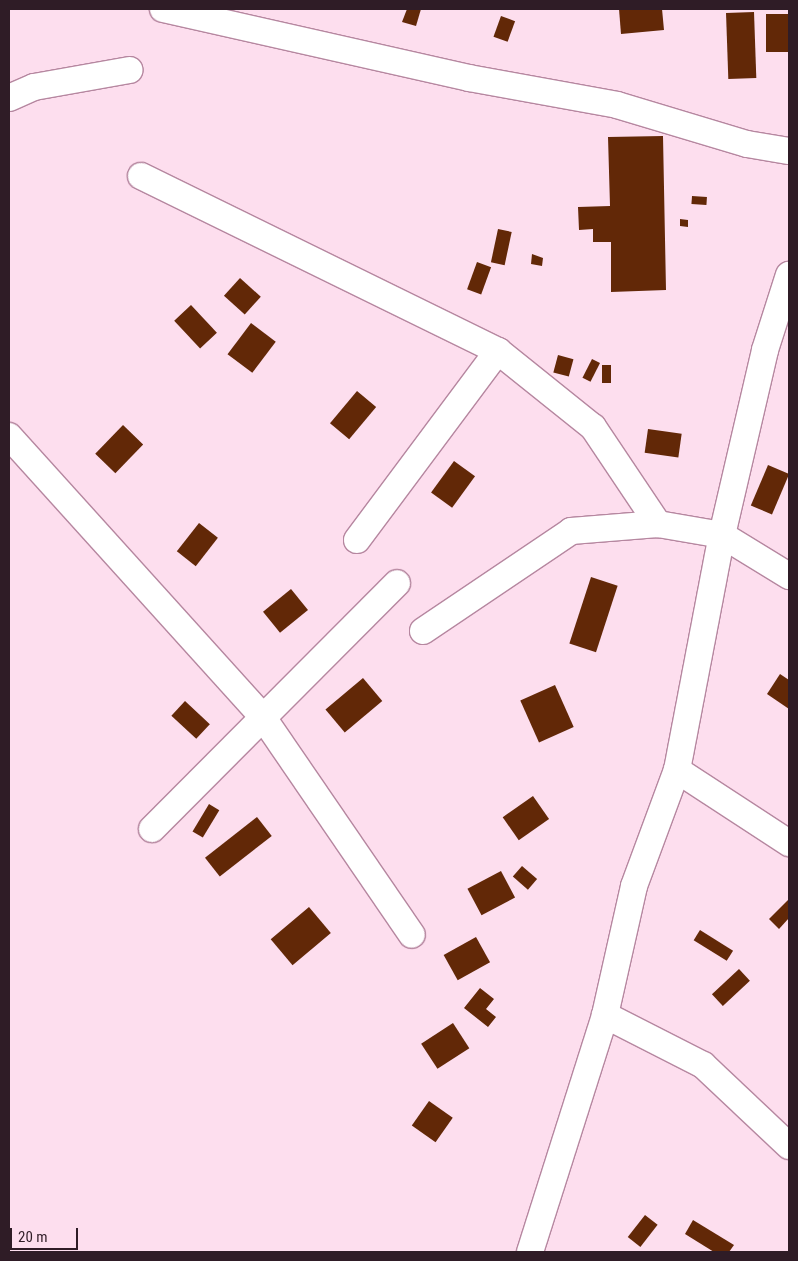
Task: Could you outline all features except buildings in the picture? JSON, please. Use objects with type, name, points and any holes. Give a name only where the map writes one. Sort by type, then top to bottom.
[{"type":"street","points":[[163,9],[469,78],[617,105],[747,144],[789,151]]},
{"type":"street","points":[[9,98],[34,87],[130,70]]},
{"type":"street","points":[[141,176],[498,351],[593,427],[658,524]]},
{"type":"street","points":[[530,1252],[605,1015],[634,886],[677,770],[722,535],[765,350],[789,275]]},
{"type":"street","points":[[357,540],[498,351]]},
{"type":"street","points":[[9,436],[262,716],[412,935]]},
{"type":"street","points":[[423,631],[571,531],[658,524],[722,535],[789,576]]},
{"type":"street","points":[[152,829],[262,716],[397,583]]},
{"type":"street","points":[[677,770],[789,843]]},
{"type":"street","points":[[605,1015],[703,1066],[789,1146]]}]
